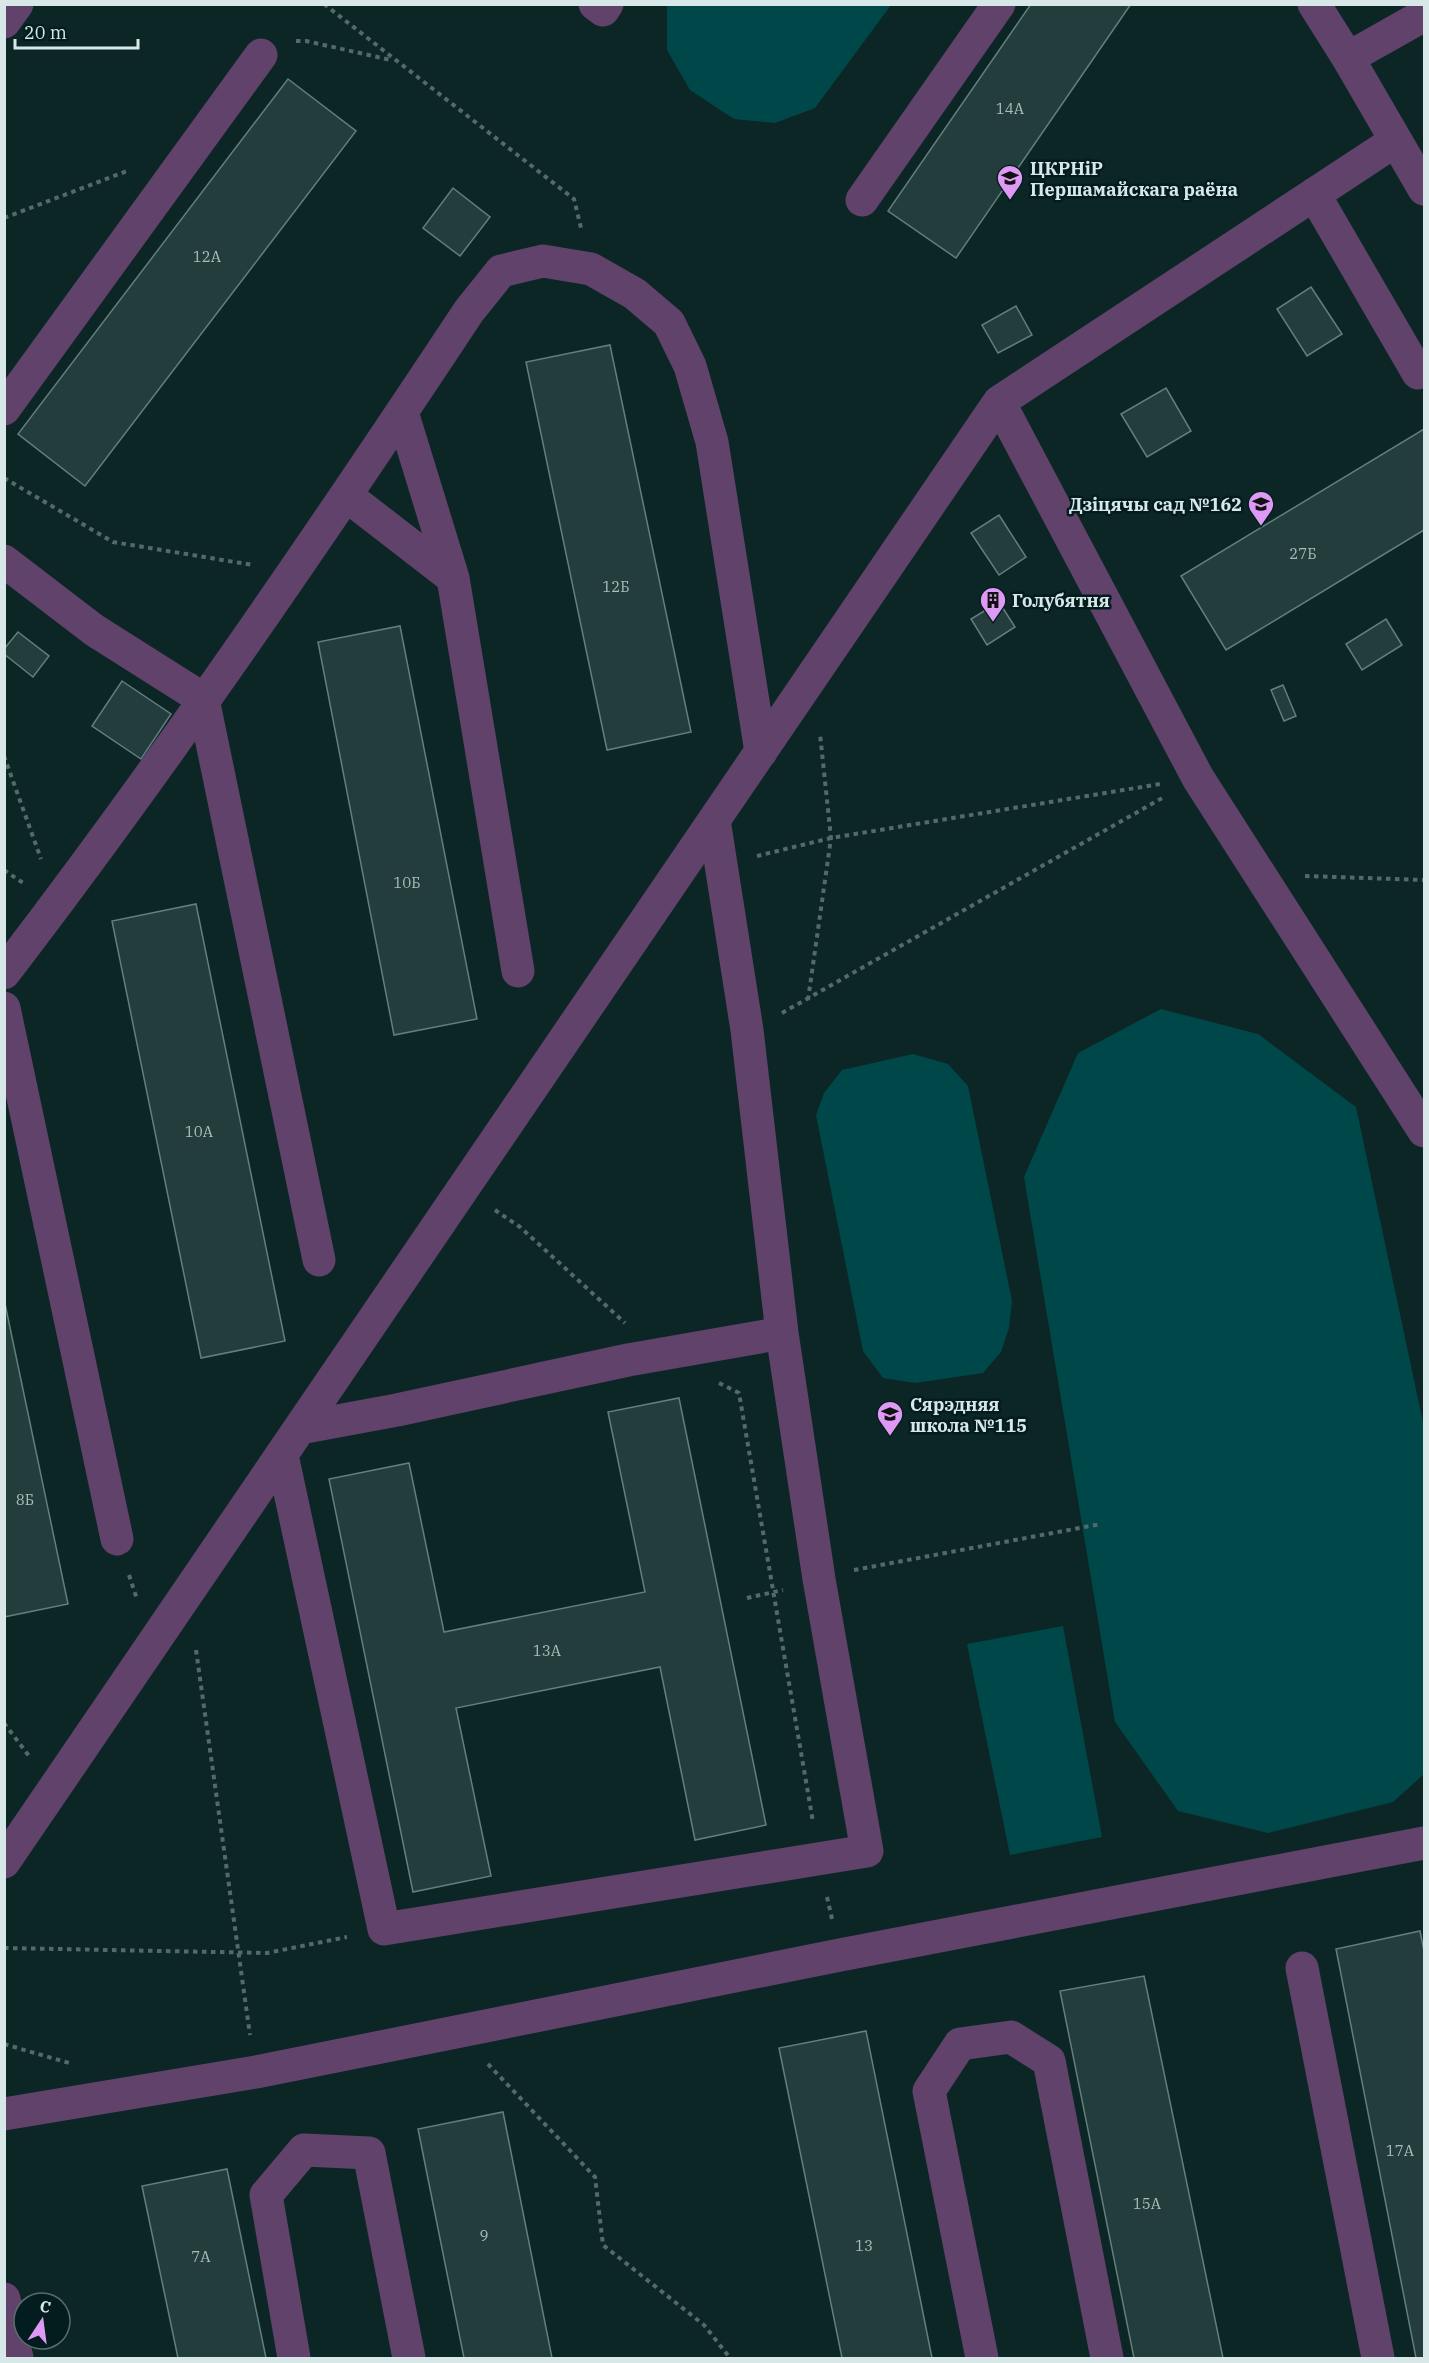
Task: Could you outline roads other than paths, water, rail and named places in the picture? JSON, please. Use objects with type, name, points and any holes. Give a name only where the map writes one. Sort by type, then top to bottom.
[{"type":"street","points":[[4,22],[17,4]]},
{"type":"street","points":[[595,4],[603,10],[607,4]]},
{"type":"street","points":[[862,200],[999,4]]},
{"type":"street","points":[[1314,4],[1425,189]]},
{"type":"street","points":[[1348,58],[1425,15]]},
{"type":"street","points":[[4,408],[261,55]]},
{"type":"street","points":[[4,1862],[999,402],[1395,141]]},
{"type":"street","points":[[1314,194],[1418,374]]},
{"type":"street","points":[[4,973],[56,905],[295,572],[469,311],[501,271],[543,261],[591,269],[635,294],[669,323],[690,366],[712,442],[760,752]]},
{"type":"street","points":[[999,402],[1198,778],[1425,1131]]},
{"type":"street","points":[[402,412],[453,578],[518,971]]},
{"type":"street","points":[[347,496],[453,578]]},
{"type":"street","points":[[4,561],[94,630],[203,699],[319,1260]]},
{"type":"street","points":[[282,1455],[384,1929],[867,1851],[819,1579],[782,1333],[747,1030],[714,820]]},
{"type":"street","points":[[4,1008],[117,1539]]},
{"type":"street","points":[[300,1428],[397,1410],[641,1358],[782,1333]]},
{"type":"street","points":[[4,2114],[256,2072],[840,1955],[1425,1843]]},
{"type":"street","points":[[1302,1968],[1377,2358]]},
{"type":"street","points":[[982,2358],[929,2091],[960,2044],[1011,2037],[1049,2061],[1107,2358]]},
{"type":"street","points":[[294,2358],[266,2195],[304,2150],[369,2153],[409,2358]]},
{"type":"street","points":[[4,2299],[17,2358]]},
{"type":"place","name":"ЦКРНіР Першамайскага раёна","points":[[1010,201]]},
{"type":"place","name":"Дзіцячы сад №162","points":[[1261,527]]},
{"type":"place","name":"Голубятня","points":[[993,623]]},
{"type":"place","name":"Сярэдняя школа №115","points":[[890,1437]]}]
